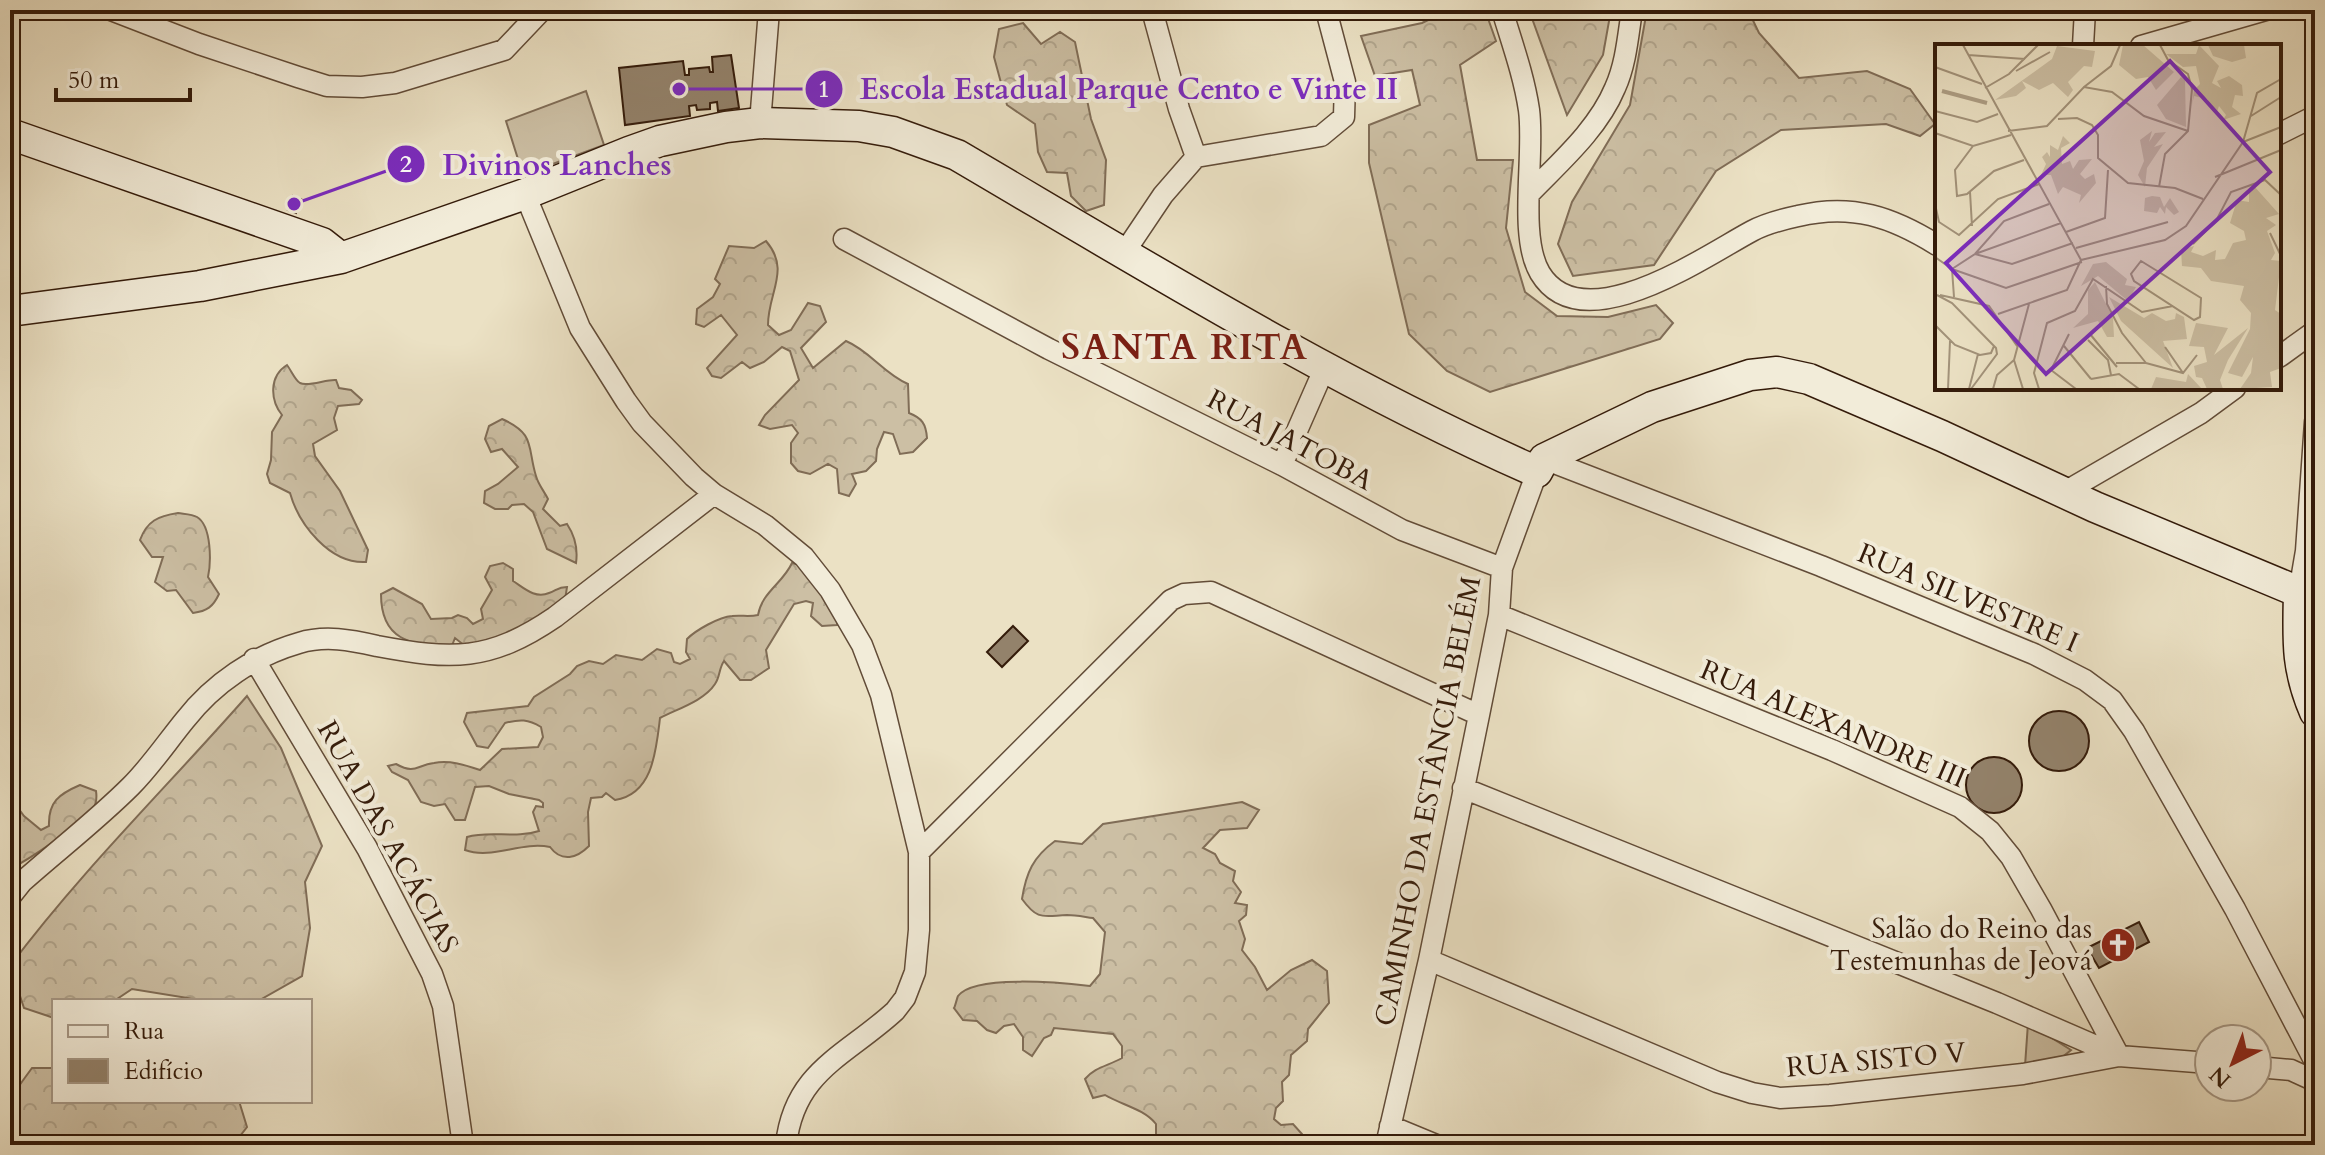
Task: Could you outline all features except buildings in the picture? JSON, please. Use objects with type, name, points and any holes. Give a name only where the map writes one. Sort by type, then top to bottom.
[{"type":"street","points":[[111,10],[199,44],[327,86],[362,87],[395,83],[504,50],[542,10]]},
{"type":"street","points":[[760,123],[769,10]]},
{"type":"street","points":[[1152,10],[1179,109],[1196,157]]},
{"type":"street","points":[[1124,253],[1163,195],[1196,157],[1321,136],[1344,117],[1345,82],[1326,10]]},
{"type":"street","points":[[1502,10],[1520,66],[1529,111],[1534,260],[1542,276],[1556,291],[1570,298],[1586,300],[1649,287],[1755,229],[1800,215],[1842,211],[1873,215],[1905,225],[1935,244]]},
{"type":"street","points":[[1530,193],[1602,113],[1616,87],[1632,10]]},
{"type":"street","points":[[2083,44],[2085,10]]},
{"type":"street","points":[[2148,44],[2266,10]]},
{"type":"street","points":[[2281,133],[2315,116]]},
{"type":"street","points":[[10,311],[200,286],[341,258],[525,194],[660,141],[760,123],[859,126],[893,132],[957,155],[1325,367],[1457,436],[1540,466],[1652,407],[1750,375],[1777,372],[1809,379],[1942,436],[2063,493],[2299,592]]},
{"type":"street","points":[[10,134],[322,243],[341,258]]},
{"type":"street","points":[[525,194],[580,328],[626,401],[642,423],[714,494],[765,525],[804,557],[830,590],[856,634],[881,695],[919,852],[919,930],[915,972],[905,998],[876,1029],[829,1063],[809,1083],[795,1104],[786,1145]]},
{"type":"street","name":"RUA JATOBA","points":[[844,239],[1049,349],[1282,465],[1402,530],[1502,568]]},
{"type":"street","points":[[2281,356],[2315,331]]},
{"type":"street","points":[[1282,465],[1325,367]]},
{"type":"street","points":[[2063,493],[2201,413],[2232,390]]},
{"type":"street","points":[[2315,422],[2306,551],[2299,592],[2298,651],[2303,684],[2315,712]]},
{"type":"street","name":"CAMINHO DA ESTÂNCIA BELÉM","points":[[1388,1135],[1429,960],[1479,715],[1499,615],[1502,568],[1540,466]]},
{"type":"street","name":"RUA SILVESTRE I","points":[[1540,466],[1807,560],[2034,654],[2085,680],[2112,700],[2134,731],[2235,909],[2315,1062]]},
{"type":"street","points":[[10,897],[22,882],[132,785],[213,689],[254,659],[314,639],[346,640],[425,655],[467,656],[507,646],[555,617],[714,494]]},
{"type":"street","points":[[919,852],[1123,646],[1171,600],[1184,594],[1211,592],[1479,715]]},
{"type":"street","name":"RUA ALEXANDRE III","points":[[1499,615],[1832,750],[1960,807],[1990,831],[2011,857],[2119,1056]]},
{"type":"street","name":"RUA DAS ACÁCIAS","points":[[254,659],[367,848],[432,974],[443,1006],[463,1145]]},
{"type":"street","points":[[1463,788],[1997,1003],[2119,1056]]},
{"type":"street","name":"RUA SISTO V","points":[[1429,960],[1717,1082],[1780,1098],[2023,1074],[2119,1056],[2193,1062]]},
{"type":"street","points":[[2273,1068],[2291,1070],[2315,1081]]},
{"type":"street","points":[[1388,1135],[1436,1145]]},
{"type":"green space","points":[[1449,10],[1485,10],[1496,41],[1460,65],[1477,160],[1513,160],[1506,228],[1525,292],[1557,316],[1608,317],[1656,305],[1673,323],[1660,339],[1490,392],[1447,371],[1409,334],[1369,163],[1369,125],[1420,105],[1412,70],[1375,76],[1361,36],[1422,23]]},
{"type":"green space","points":[[1529,10],[1611,10],[1603,55],[1567,115]]},
{"type":"green space","points":[[1647,10],[1748,10],[1759,33],[1799,78],[1867,71],[1910,89],[1935,124],[1920,136],[1886,124],[1781,130],[1716,171],[1654,265],[1573,276],[1558,244],[1572,202],[1630,105]]},
{"type":"green space","points":[[1023,23],[1041,44],[1060,32],[1075,42],[1091,119],[1106,160],[1104,205],[1086,211],[1071,196],[1067,173],[1047,172],[1038,152],[1035,124],[1007,105],[994,57],[999,29]]},
{"type":"green space","points":[[586,91],[604,145],[523,175],[506,121]]},
{"type":"green space","points":[[766,241],[777,262],[778,272],[768,325],[779,335],[791,330],[808,303],[820,306],[826,322],[801,348],[813,368],[846,341],[855,345],[908,384],[909,413],[920,419],[926,429],[927,438],[913,452],[900,454],[893,434],[884,432],[876,461],[866,471],[852,474],[856,484],[849,496],[839,493],[837,469],[828,464],[810,474],[798,471],[791,463],[791,443],[798,433],[792,425],[770,429],[759,425],[799,380],[790,351],[782,347],[764,362],[750,368],[742,362],[721,378],[712,376],[707,368],[737,335],[721,315],[704,327],[696,324],[697,309],[713,297],[720,284],[715,279],[729,246],[754,248]]},
{"type":"green space","points":[[287,365],[300,383],[336,380],[339,388],[351,390],[362,400],[359,404],[338,406],[334,418],[337,430],[313,444],[315,456],[340,491],[368,550],[366,562],[340,557],[318,540],[301,518],[290,493],[270,483],[267,474],[272,432],[282,415],[275,402],[273,388],[277,375]]},
{"type":"green space","points":[[502,419],[525,436],[537,479],[548,499],[543,509],[560,526],[567,524],[575,543],[576,563],[547,549],[533,512],[524,504],[495,509],[484,503],[485,491],[518,467],[502,449],[491,452],[485,439],[489,426]]},
{"type":"green space","points":[[178,513],[197,517],[202,522],[208,536],[210,554],[208,577],[219,594],[209,608],[193,613],[176,590],[167,591],[155,582],[163,557],[152,557],[140,540],[154,520]]},
{"type":"green space","points":[[503,563],[513,569],[513,581],[534,594],[567,587],[565,600],[525,630],[465,646],[455,638],[451,648],[401,638],[386,622],[381,594],[393,588],[422,604],[431,619],[458,615],[473,624],[483,619],[481,609],[492,590],[485,577],[490,566]]},
{"type":"green space","points":[[792,563],[805,566],[839,615],[837,625],[822,626],[811,616],[813,603],[794,604],[766,650],[769,668],[751,680],[740,680],[724,661],[710,690],[660,718],[654,757],[638,789],[615,800],[606,793],[602,797],[591,798],[588,812],[589,846],[580,853],[564,857],[550,847],[539,846],[486,853],[465,850],[467,837],[539,831],[533,812],[536,806],[543,807],[543,803],[489,786],[475,787],[465,820],[455,820],[445,804],[434,806],[421,802],[408,780],[392,772],[388,766],[396,764],[412,769],[446,762],[480,770],[502,749],[538,747],[543,737],[541,727],[520,720],[505,723],[488,748],[477,746],[464,722],[467,713],[528,706],[534,697],[589,661],[603,664],[616,655],[642,660],[657,649],[671,653],[674,662],[680,664],[690,659],[686,652],[687,639],[702,628],[727,617],[758,615],[764,600]]},
{"type":"green space","points":[[247,696],[281,748],[322,846],[305,882],[310,928],[302,976],[262,999],[194,999],[132,989],[117,999],[52,999],[52,1017],[24,1008],[10,966],[96,862]]},
{"type":"green space","points":[[80,785],[96,791],[93,809],[54,842],[10,869],[10,797],[24,816],[41,830],[49,826],[50,811],[56,800]]},
{"type":"green space","points":[[1242,802],[1259,810],[1247,828],[1220,830],[1203,848],[1235,871],[1233,881],[1241,892],[1235,903],[1247,905],[1246,915],[1239,921],[1245,939],[1242,950],[1267,990],[1291,970],[1312,960],[1327,971],[1329,1003],[1308,1029],[1307,1041],[1291,1055],[1289,1075],[1282,1082],[1283,1101],[1276,1108],[1274,1119],[1281,1125],[1293,1124],[1306,1145],[1153,1145],[1156,1124],[1151,1119],[1105,1095],[1093,1098],[1085,1079],[1097,1069],[1122,1058],[1122,1046],[1113,1034],[1054,1028],[1032,1056],[1023,1050],[1023,1037],[1014,1024],[1004,1026],[996,1033],[977,1021],[963,1020],[954,1008],[958,996],[967,989],[982,985],[1020,982],[1090,986],[1100,974],[1105,932],[1093,918],[1042,916],[1032,911],[1022,899],[1032,866],[1055,841],[1082,844],[1103,824]]},
{"type":"green space","points":[[2028,1023],[2071,1050],[2060,1059],[2025,1066]]},
{"type":"green space","points":[[32,1068],[52,1068],[52,1103],[240,1103],[247,1127],[233,1145],[21,1145],[11,1111],[17,1090]]},
{"type":"place","name":"Escola Estadual Parque Cento e Vinte II","points":[[679,89]]},
{"type":"place","name":"Divinos Lanches","points":[[294,204]]},
{"type":"place","name":"Salão do Reino das Testemunhas de Jeová","points":[[2118,945]]},
{"type":"district","name":"SANTA RITA","points":[[1185,347]]}]
